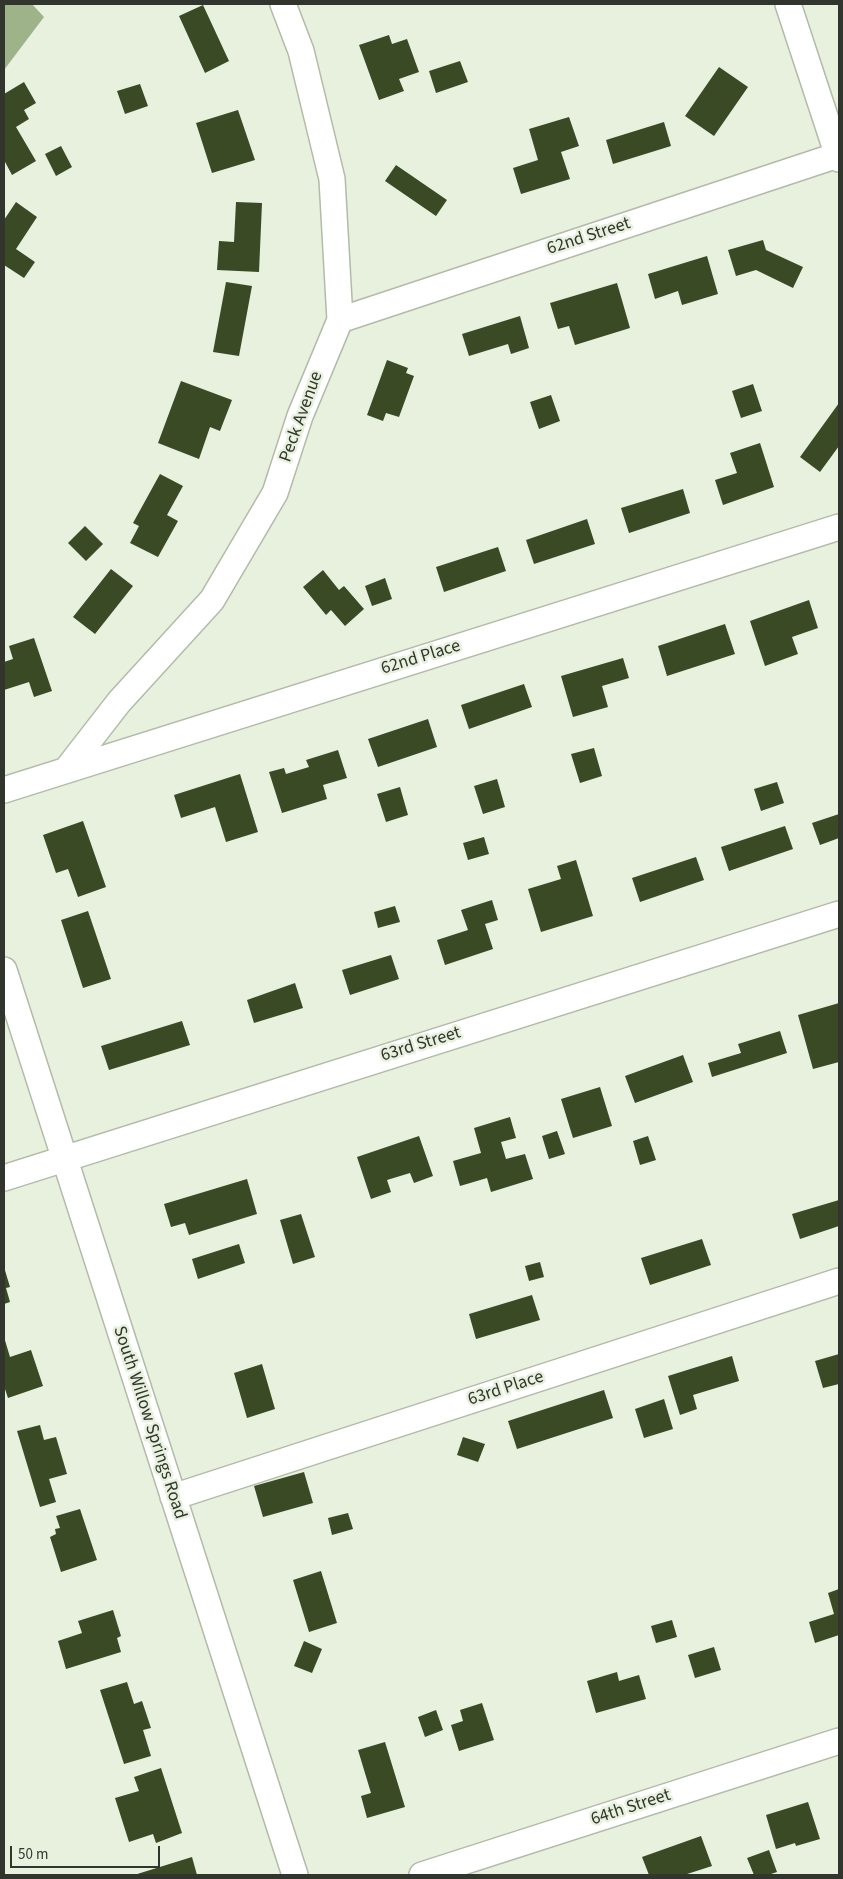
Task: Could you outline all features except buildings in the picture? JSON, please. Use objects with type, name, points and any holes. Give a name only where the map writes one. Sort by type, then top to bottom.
[{"type":"street","name":"Peck Avenue","points":[[67,769],[119,702],[212,600],[275,493],[300,416],[340,320],[332,178],[301,51],[283,4]]},
{"type":"street","points":[[788,4],[839,157]]},
{"type":"street","name":"62nd Street","points":[[340,320],[839,157]]},
{"type":"street","name":"62nd Place","points":[[4,790],[839,527]]},
{"type":"street","name":"63rd Street","points":[[4,1178],[64,1157],[839,914]]},
{"type":"street","name":"South Willow Springs Road","points":[[4,970],[295,1875]]},
{"type":"street","name":"63rd Place","points":[[173,1497],[839,1281]]},
{"type":"street","name":"64th Street","points":[[422,1875],[839,1741]]},
{"type":"green space","points":[[4,4],[32,4],[44,17],[4,70]]}]
